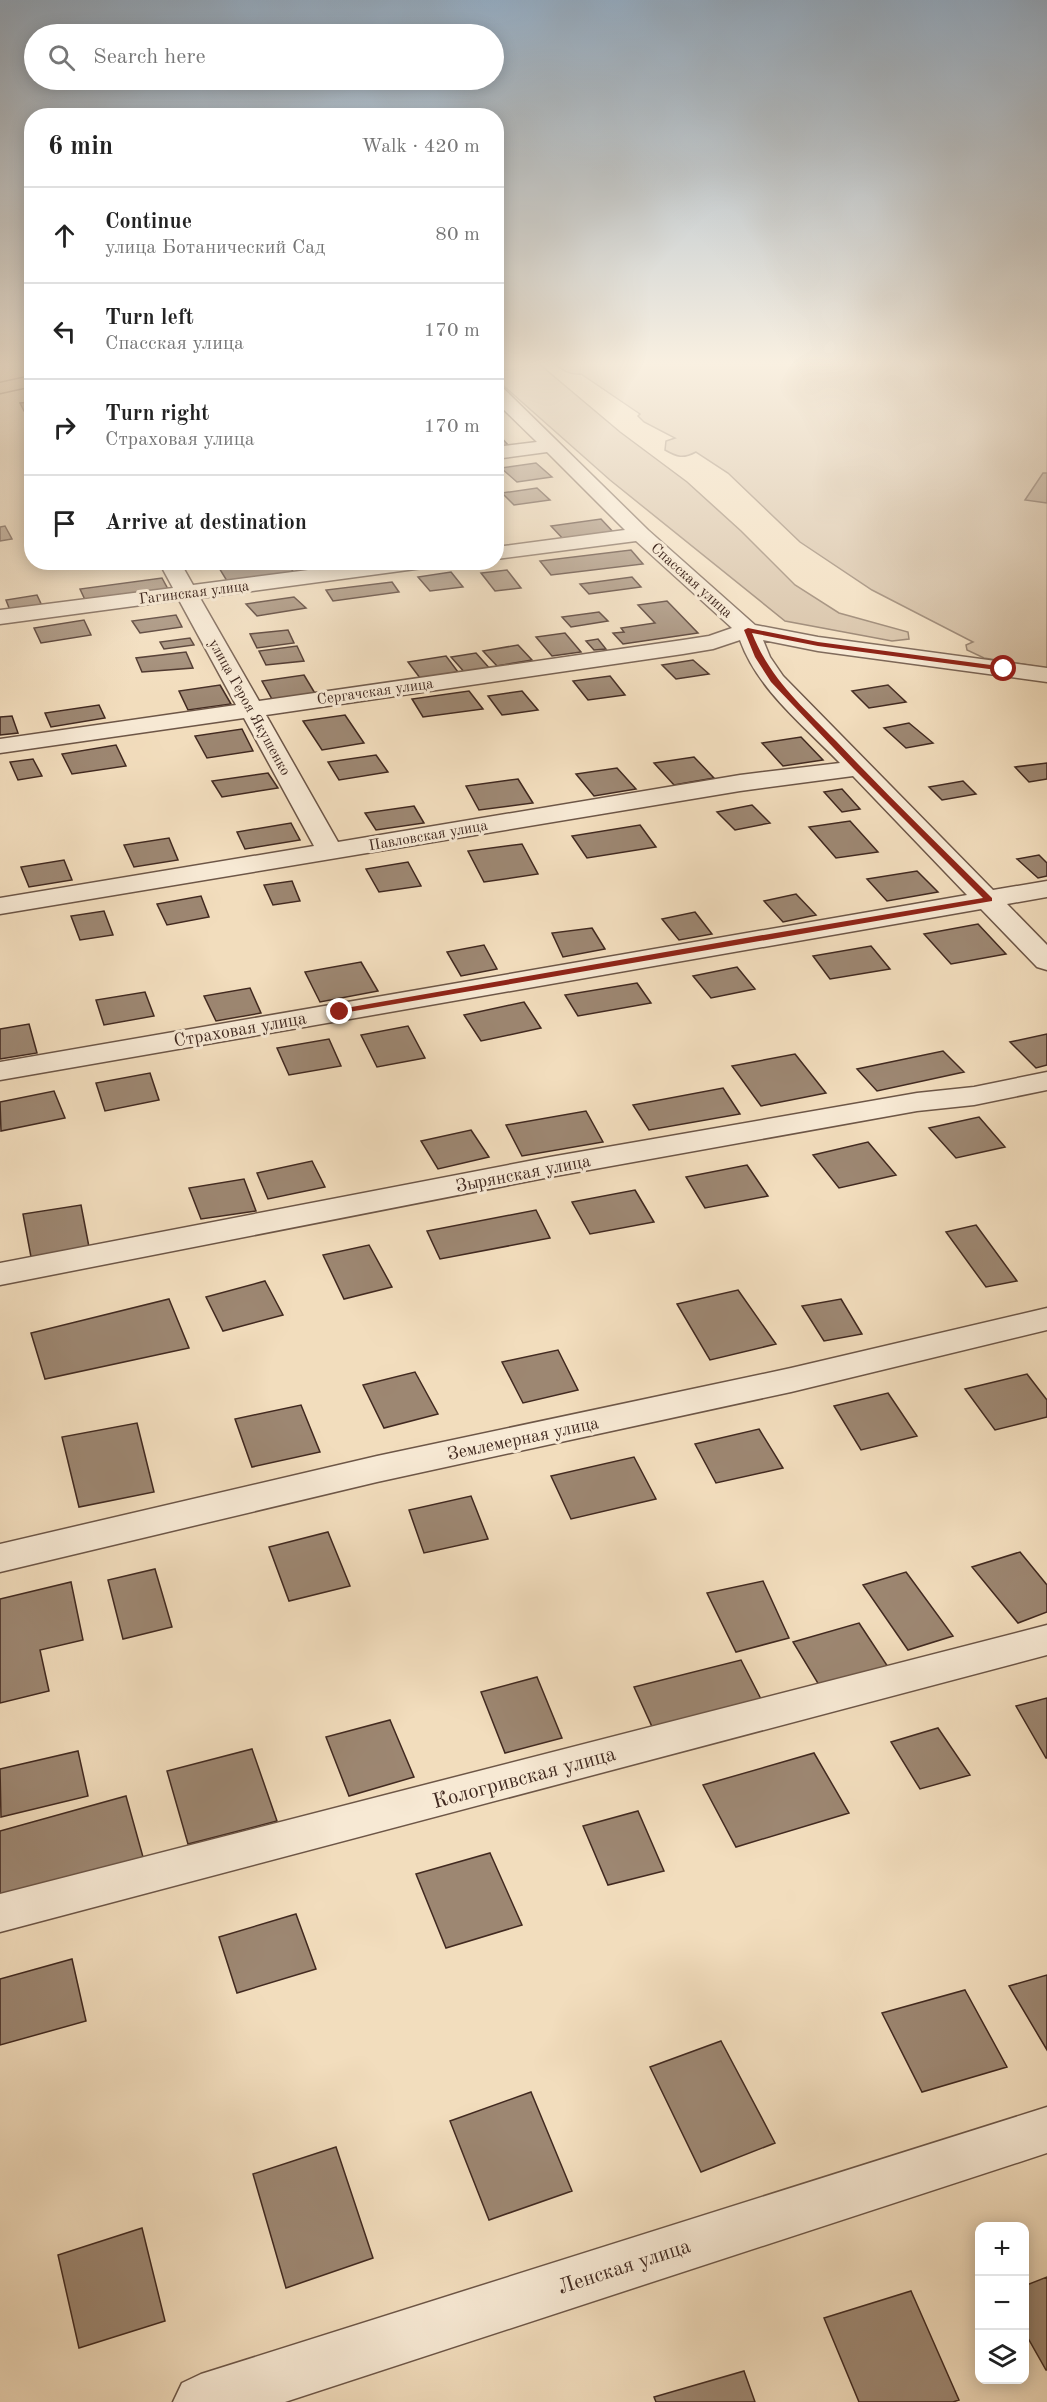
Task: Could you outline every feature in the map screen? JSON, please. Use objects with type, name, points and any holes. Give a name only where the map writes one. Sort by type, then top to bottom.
[{"type":"street","name":"Спасская улица","points":[[583,475],[641,534],[748,630],[758,657],[774,681],[1047,962]]},
{"type":"street","points":[[504,552],[641,534]]},
{"type":"street","name":"улица Героя Якушенко","points":[[173,570],[330,851]]},
{"type":"street","name":"Гагинская улица","points":[[0,617],[362,570]]},
{"type":"street","points":[[748,630],[818,644],[1047,675]]},
{"type":"street","name":"Сергачская улица","points":[[0,746],[683,647],[712,642],[748,630]]},
{"type":"street","name":"Павловская улица","points":[[0,906],[740,783],[857,768]]},
{"type":"street","name":"Страховая улица","points":[[0,1071],[1047,889]]},
{"type":"street","name":"Зырянская улица","points":[[0,1274],[549,1167],[917,1102],[975,1096],[1047,1081]]},
{"type":"street","name":"Землемерная улица","points":[[0,1558],[365,1472],[791,1380],[1047,1319]]},
{"type":"street","name":"Кологривская улица","points":[[0,1913],[1047,1640]]},
{"type":"street","name":"Ленская улица","points":[[201,2402],[1047,2130]]},
{"type":"shaded area","points":[[604,475],[678,475],[741,531],[795,585],[839,613],[908,632],[909,639],[892,641],[785,621]]},
{"type":"shaded area","points":[[730,475],[1047,475],[1047,668],[984,658],[967,650],[966,645],[973,642],[872,590],[800,542]]},
{"type":"building","points":[[509,475],[550,475],[552,477],[517,482]]},
{"type":"building","points":[[1042,475],[1047,475],[1047,503],[1025,500]]},
{"type":"building","points":[[537,488],[550,500],[514,505],[504,493]]},
{"type":"building","points":[[601,519],[615,534],[565,541],[551,526]]},
{"type":"building","points":[[5,526],[12,539],[0,541],[0,527]]},
{"type":"building","points":[[631,550],[643,564],[551,575],[540,561]]},
{"type":"building","points":[[220,570],[292,570],[294,573],[227,581]]},
{"type":"building","points":[[507,570],[521,588],[495,591],[481,573]]},
{"type":"building","points":[[451,572],[463,587],[430,591],[418,577]]},
{"type":"building","points":[[632,577],[641,587],[589,594],[580,584]]},
{"type":"building","points":[[162,578],[169,591],[86,602],[80,589]]},
{"type":"building","points":[[392,582],[399,592],[333,601],[326,590]]},
{"type":"building","points":[[37,595],[43,608],[11,613],[6,600]]},
{"type":"building","points":[[294,597],[306,608],[257,616],[246,604]]},
{"type":"building","points":[[667,601],[698,633],[623,644],[613,633],[624,632],[621,628],[655,623],[638,605]]},
{"type":"building","points":[[599,612],[608,621],[571,627],[562,617]]},
{"type":"building","points":[[176,615],[182,627],[140,633],[132,621]]},
{"type":"building","points":[[84,620],[91,635],[41,643],[34,628]]},
{"type":"building","points":[[288,630],[294,643],[257,648],[250,634]]},
{"type":"building","points":[[565,633],[581,652],[552,656],[536,637]]},
{"type":"building","points":[[190,638],[194,645],[164,649],[160,642]]},
{"type":"building","points":[[598,639],[606,649],[594,650],[586,641]]},
{"type":"building","points":[[518,645],[532,660],[497,666],[483,651]]},
{"type":"building","points":[[297,646],[304,661],[266,665],[259,651]]},
{"type":"building","points":[[186,652],[193,668],[142,672],[136,658]]},
{"type":"building","points":[[476,653],[491,670],[466,674],[451,657]]},
{"type":"building","points":[[446,656],[458,672],[420,678],[408,662]]},
{"type":"building","points":[[693,660],[709,674],[676,679],[662,665]]},
{"type":"building","points":[[304,675],[316,695],[273,701],[262,681]]},
{"type":"building","points":[[610,676],[625,695],[588,700],[573,681]]},
{"type":"building","points":[[220,685],[231,704],[188,710],[179,691]]},
{"type":"building","points":[[888,685],[906,702],[869,708],[852,691]]},
{"type":"building","points":[[469,691],[483,709],[423,717],[412,699]]},
{"type":"building","points":[[522,691],[538,710],[502,715],[488,696]]},
{"type":"building","points":[[99,705],[105,718],[51,727],[45,713]]},
{"type":"building","points":[[345,715],[364,743],[322,750],[303,721]]},
{"type":"building","points":[[12,716],[18,733],[0,735],[0,717]]},
{"type":"building","points":[[909,723],[933,743],[906,748],[884,728]]},
{"type":"building","points":[[242,729],[253,751],[207,758],[195,736]]},
{"type":"building","points":[[801,737],[823,760],[783,766],[762,743]]},
{"type":"building","points":[[116,745],[126,766],[72,774],[62,754]]},
{"type":"building","points":[[376,755],[388,772],[339,780],[328,762]]},
{"type":"building","points":[[694,757],[714,778],[674,785],[654,763]]},
{"type":"building","points":[[33,759],[42,776],[18,780],[10,762]]},
{"type":"building","points":[[1047,763],[1047,779],[1029,782],[1015,767]]},
{"type":"building","points":[[617,768],[636,789],[594,796],[576,774]]},
{"type":"building","points":[[268,773],[278,788],[222,797],[212,781]]},
{"type":"building","points":[[518,779],[533,803],[479,810],[466,786]]},
{"type":"building","points":[[963,781],[976,794],[942,800],[929,787]]},
{"type":"building","points":[[842,789],[860,809],[842,812],[824,792]]},
{"type":"building","points":[[752,805],[770,823],[735,830],[717,812]]},
{"type":"building","points":[[414,806],[424,823],[376,830],[365,813]]},
{"type":"building","points":[[850,821],[878,852],[836,858],[809,827]]},
{"type":"building","points":[[291,823],[300,840],[245,849],[237,832]]},
{"type":"building","points":[[640,825],[656,847],[587,858],[572,836]]},
{"type":"building","points":[[169,838],[178,860],[134,867],[124,845]]},
{"type":"building","points":[[522,844],[538,874],[484,882],[468,851]]},
{"type":"building","points":[[1039,855],[1047,863],[1047,876],[1038,878],[1017,859]]},
{"type":"building","points":[[64,860],[72,880],[29,887],[21,867]]},
{"type":"building","points":[[408,862],[421,886],[379,892],[366,869]]},
{"type":"building","points":[[917,871],[938,892],[887,901],[867,879]]},
{"type":"building","points":[[292,881],[300,901],[273,905],[264,885]]},
{"type":"building","points":[[796,894],[816,915],[783,922],[764,901]]},
{"type":"building","points":[[201,896],[209,917],[167,925],[157,904]]},
{"type":"building","points":[[104,911],[113,935],[80,940],[71,916]]},
{"type":"building","points":[[695,912],[712,934],[679,940],[662,919]]},
{"type":"building","points":[[978,924],[1006,954],[951,964],[924,934]]},
{"type":"building","points":[[592,928],[605,949],[563,957],[552,933]]},
{"type":"building","points":[[484,945],[497,969],[461,976],[447,952]]},
{"type":"building","points":[[871,946],[890,969],[830,979],[813,956]]},
{"type":"building","points":[[361,962],[378,991],[320,1002],[305,972]]},
{"type":"building","points":[[737,967],[755,989],[711,998],[693,976]]},
{"type":"building","points":[[637,983],[651,1003],[578,1016],[565,995]]},
{"type":"building","points":[[250,988],[261,1013],[216,1021],[204,996]]},
{"type":"building","points":[[145,992],[154,1016],[104,1025],[96,1000]]},
{"type":"building","points":[[524,1002],[541,1028],[481,1041],[464,1015]]},
{"type":"building","points":[[29,1024],[37,1053],[0,1059],[0,1029]]},
{"type":"building","points":[[408,1026],[425,1058],[377,1067],[361,1035]]},
{"type":"building","points":[[1047,1034],[1047,1065],[1036,1068],[1010,1042]]},
{"type":"building","points":[[329,1039],[341,1066],[289,1075],[277,1048]]},
{"type":"building","points":[[943,1051],[964,1072],[877,1091],[857,1069]]},
{"type":"building","points":[[795,1054],[826,1093],[761,1106],[732,1066]]},
{"type":"building","points":[[150,1073],[159,1100],[105,1111],[96,1083]]},
{"type":"building","points":[[723,1088],[740,1114],[649,1130],[633,1105]]},
{"type":"building","points":[[54,1091],[65,1118],[1,1131],[0,1102]]},
{"type":"building","points":[[586,1111],[603,1142],[522,1156],[506,1125]]},
{"type":"building","points":[[979,1117],[1005,1147],[956,1158],[929,1128]]},
{"type":"building","points":[[471,1130],[489,1157],[438,1169],[421,1141]]},
{"type":"building","points":[[868,1142],[896,1175],[839,1188],[813,1155]]},
{"type":"building","points":[[312,1161],[325,1187],[268,1199],[257,1173]]},
{"type":"building","points":[[747,1165],[768,1196],[705,1208],[686,1177]]},
{"type":"building","points":[[244,1179],[256,1211],[201,1219],[189,1188]]},
{"type":"building","points":[[635,1190],[654,1222],[590,1234],[572,1202]]},
{"type":"building","points":[[81,1205],[89,1247],[31,1257],[23,1214]]},
{"type":"building","points":[[536,1210],[550,1238],[440,1259],[427,1231]]},
{"type":"building","points":[[976,1225],[1017,1281],[986,1287],[946,1232]]},
{"type":"building","points":[[369,1245],[392,1287],[344,1299],[323,1255]]},
{"type":"building","points":[[265,1281],[283,1315],[223,1331],[206,1297]]},
{"type":"building","points":[[738,1290],[776,1344],[710,1360],[677,1304]]},
{"type":"building","points":[[169,1299],[189,1348],[45,1379],[31,1333]]},
{"type":"building","points":[[841,1299],[862,1334],[824,1341],[802,1306]]},
{"type":"building","points":[[558,1350],[578,1390],[523,1403],[502,1362]]},
{"type":"building","points":[[415,1372],[438,1414],[384,1428],[363,1385]]},
{"type":"building","points":[[1027,1374],[1047,1400],[1047,1417],[995,1430],[965,1389]]},
{"type":"building","points":[[888,1393],[917,1436],[861,1450],[834,1406]]},
{"type":"building","points":[[301,1405],[320,1452],[252,1467],[235,1419]]},
{"type":"building","points":[[137,1423],[154,1492],[79,1507],[62,1437]]},
{"type":"building","points":[[759,1429],[783,1468],[716,1483],[695,1444]]},
{"type":"building","points":[[634,1457],[656,1499],[571,1519],[551,1476]]},
{"type":"building","points":[[471,1496],[488,1539],[424,1553],[409,1510]]},
{"type":"building","points":[[328,1532],[350,1586],[289,1601],[269,1547]]},
{"type":"building","points":[[1020,1552],[1047,1585],[1047,1612],[1018,1623],[972,1567]]},
{"type":"building","points":[[155,1569],[172,1627],[123,1639],[108,1580]]},
{"type":"building","points":[[906,1572],[953,1636],[908,1650],[863,1585]]},
{"type":"building","points":[[763,1581],[789,1638],[736,1652],[707,1593]]},
{"type":"building","points":[[71,1582],[83,1640],[40,1650],[49,1691],[0,1703],[0,1599]]},
{"type":"building","points":[[859,1623],[894,1676],[825,1695],[793,1642]]},
{"type":"building","points":[[741,1660],[763,1703],[654,1731],[634,1687]]},
{"type":"building","points":[[537,1677],[562,1738],[505,1753],[481,1692]]},
{"type":"building","points":[[1047,1698],[1047,1758],[1046,1758],[1016,1706]]},
{"type":"building","points":[[390,1720],[414,1777],[349,1796],[326,1737]]},
{"type":"building","points":[[938,1728],[970,1775],[920,1789],[891,1742]]},
{"type":"building","points":[[252,1749],[277,1821],[188,1844],[167,1771]]},
{"type":"building","points":[[78,1751],[88,1796],[1,1817],[0,1769]]},
{"type":"building","points":[[814,1753],[849,1813],[736,1847],[703,1785]]},
{"type":"building","points":[[126,1796],[143,1857],[0,1898],[0,1831]]},
{"type":"building","points":[[638,1811],[664,1871],[608,1885],[583,1826]]},
{"type":"building","points":[[490,1853],[522,1925],[446,1948],[416,1874]]},
{"type":"building","points":[[296,1914],[316,1969],[237,1993],[219,1937]]},
{"type":"building","points":[[72,1959],[86,2021],[0,2045],[0,1979]]},
{"type":"building","points":[[1047,1975],[1047,2050],[1009,1986]]},
{"type":"building","points":[[965,1990],[1007,2067],[922,2092],[882,2013]]},
{"type":"building","points":[[721,2041],[775,2143],[701,2172],[650,2067]]},
{"type":"building","points":[[531,2092],[572,2191],[489,2220],[450,2121]]},
{"type":"building","points":[[336,2147],[373,2258],[286,2288],[253,2174]]},
{"type":"building","points":[[142,2228],[165,2321],[79,2348],[58,2255]]},
{"type":"building","points":[[1047,2277],[1047,2370],[1029,2340],[1029,2284]]},
{"type":"building","points":[[911,2291],[959,2400],[953,2402],[859,2402],[824,2318]]},
{"type":"building","points":[[744,2371],[755,2402],[656,2402],[654,2397]]},
{"type":"route","points":[[340,1012],[751,939],[989,900],[774,681],[758,657],[748,630],[818,644],[1004,669]]}]
